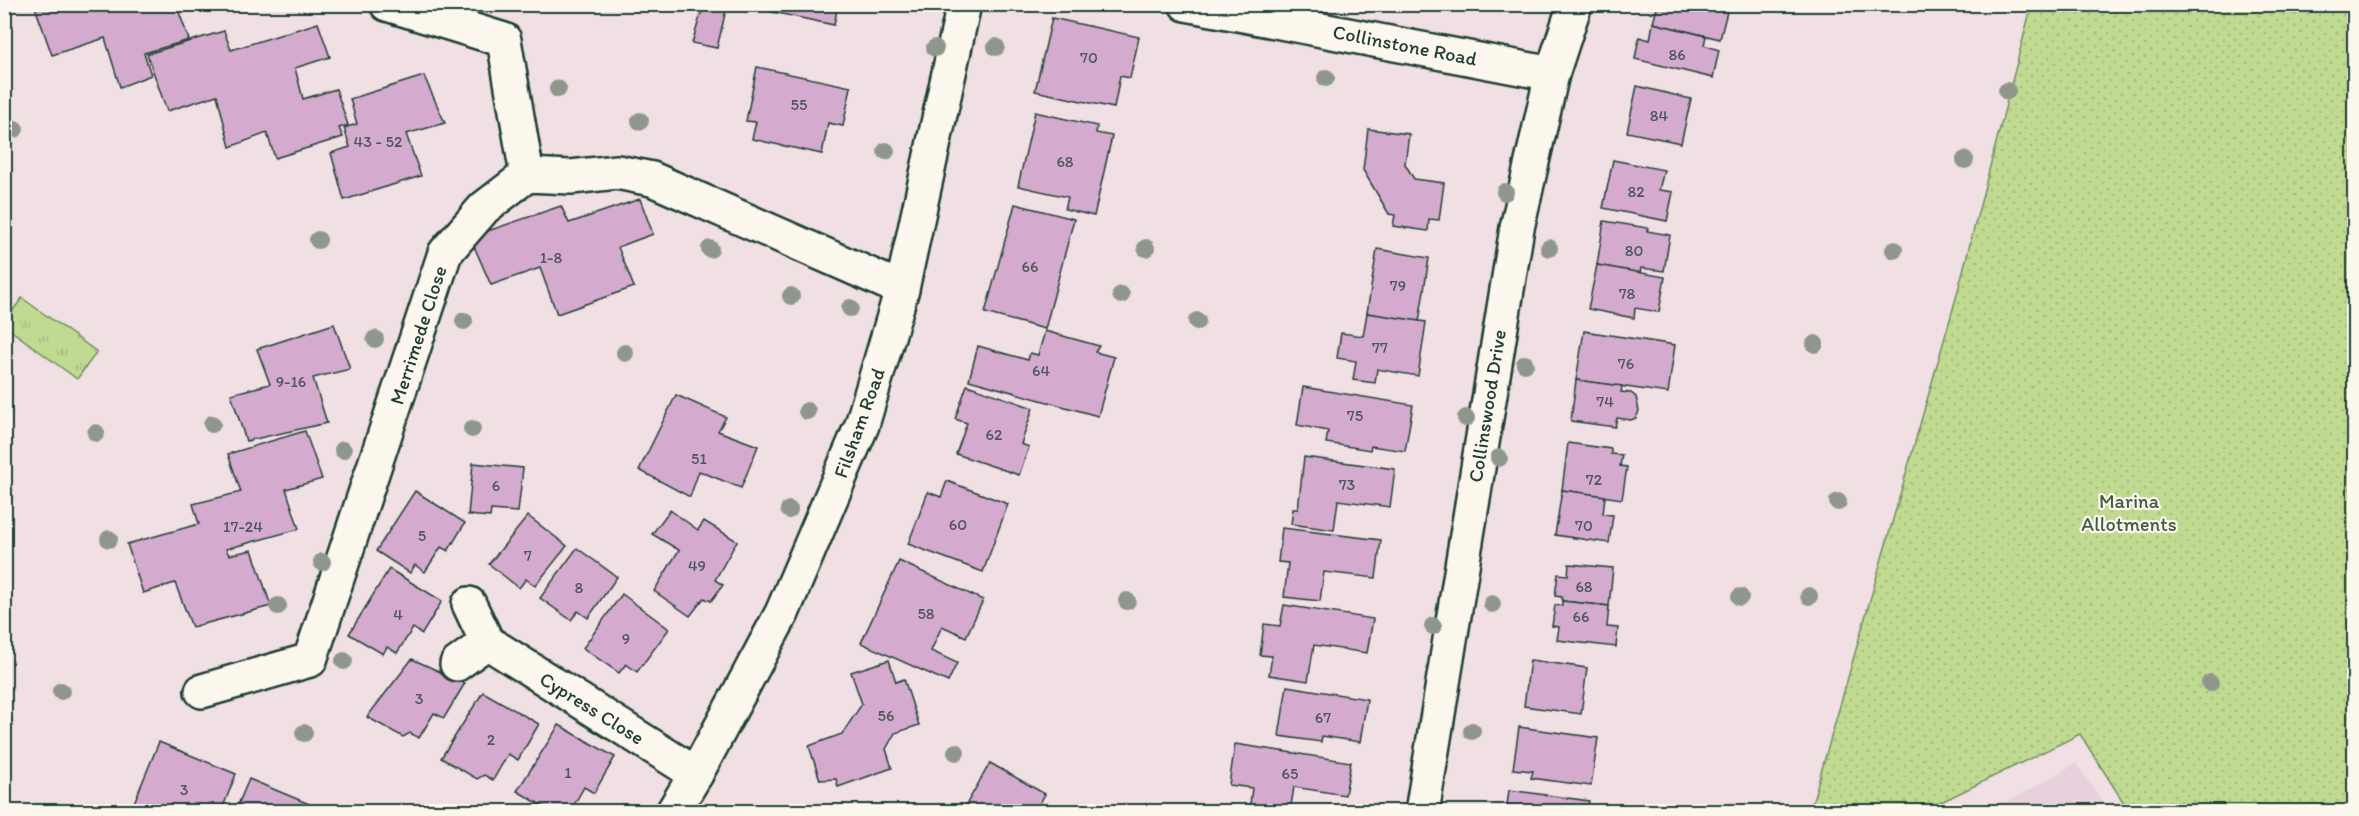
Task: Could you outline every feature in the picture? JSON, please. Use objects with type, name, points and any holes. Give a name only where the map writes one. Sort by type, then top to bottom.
[{"type":"street","points":[[387,4],[504,40],[527,175],[572,177],[617,172],[652,179],[902,289]]},
{"type":"street","name":"Filsham Road","points":[[673,812],[696,774],[782,613],[862,425],[902,289],[964,4]]},
{"type":"street","name":"Collinstone Road","points":[[1186,4],[1552,74]]},
{"type":"street","name":"Collinswood Drive","points":[[1422,812],[1517,228],[1552,74],[1575,4]]},
{"type":"street","name":"Merrimede Close","points":[[202,691],[310,660],[445,253],[484,208],[527,175]]},
{"type":"street","points":[[457,664],[487,642],[469,604]]},
{"type":"street","name":"Cypress Close","points":[[487,642],[696,774]]},
{"type":"shaded area","points":[[2076,763],[2109,811],[1992,811]]},
{"type":"green space","name":"Marina Allotments","points":[[2032,4],[2354,5],[2354,811],[2129,811],[2080,734],[1923,811],[1810,811],[1956,298]]},
{"type":"green space","points":[[22,298],[97,352],[77,379],[5,326],[5,321]]},
{"type":"building","points":[[34,4],[196,4],[178,9],[189,40],[144,53],[151,75],[120,87],[105,38],[52,55]]},
{"type":"building","points":[[764,4],[838,4],[834,25],[763,10]]},
{"type":"building","points":[[1658,4],[1729,4],[1720,39],[1653,23]]},
{"type":"building","points":[[703,7],[726,10],[717,48],[692,43]]},
{"type":"building","points":[[1052,18],[1139,37],[1130,78],[1120,76],[1114,108],[1035,91]]},
{"type":"building","points":[[318,23],[330,57],[295,68],[303,99],[336,89],[348,125],[339,128],[343,137],[275,158],[267,133],[230,147],[217,95],[167,111],[147,54],[224,31],[231,50]]},
{"type":"building","points":[[1653,23],[1706,36],[1704,45],[1719,50],[1713,78],[1635,59],[1639,37],[1650,40]]},
{"type":"building","points":[[757,67],[851,87],[843,126],[828,123],[822,154],[752,139],[756,122],[746,121]]},
{"type":"building","points":[[424,76],[445,123],[406,134],[421,176],[344,200],[331,153],[350,147],[344,128],[357,124],[350,99]]},
{"type":"building","points":[[1637,86],[1691,99],[1681,143],[1627,132]]},
{"type":"building","points":[[1035,112],[1097,126],[1096,133],[1112,136],[1094,216],[1065,209],[1068,197],[1018,186]]},
{"type":"building","points":[[1368,129],[1409,134],[1405,164],[1414,179],[1444,183],[1439,220],[1429,219],[1428,231],[1393,226],[1395,215],[1389,214],[1363,170]]},
{"type":"building","points":[[1613,160],[1664,170],[1659,190],[1673,192],[1667,221],[1603,208]]},
{"type":"building","points":[[640,199],[653,234],[618,247],[634,287],[557,314],[540,268],[491,285],[470,237],[561,206],[569,223]]},
{"type":"building","points":[[1015,204],[1074,219],[1045,329],[985,313]]},
{"type":"building","points":[[1604,221],[1648,228],[1647,231],[1670,235],[1664,271],[1641,268],[1640,273],[1597,265]]},
{"type":"building","points":[[1377,249],[1429,258],[1419,322],[1367,313]]},
{"type":"building","points":[[1597,265],[1665,277],[1659,312],[1635,308],[1634,318],[1588,309]]},
{"type":"building","points":[[1367,313],[1426,322],[1418,376],[1377,369],[1375,383],[1353,380],[1356,361],[1337,358],[1341,333],[1363,336]]},
{"type":"building","points":[[334,324],[350,369],[313,378],[327,423],[246,441],[231,394],[270,384],[257,349]]},
{"type":"building","points":[[1045,331],[1099,346],[1095,352],[1114,357],[1098,416],[969,380],[978,346],[1028,360],[1030,353],[1038,355]]},
{"type":"building","points":[[1584,331],[1675,345],[1668,393],[1576,380]]},
{"type":"building","points":[[1576,380],[1622,386],[1621,392],[1631,393],[1636,397],[1639,411],[1636,418],[1631,420],[1617,418],[1615,427],[1571,421]]},
{"type":"building","points":[[967,385],[1033,408],[1021,444],[1029,447],[1019,475],[956,454],[967,423],[955,419]]},
{"type":"building","points":[[1303,387],[1413,405],[1405,451],[1371,446],[1370,450],[1326,443],[1328,431],[1297,425]]},
{"type":"building","points":[[676,395],[726,417],[718,431],[758,446],[741,488],[699,471],[690,497],[639,470]]},
{"type":"building","points":[[305,431],[322,479],[286,489],[299,529],[226,549],[229,555],[252,550],[271,606],[192,627],[175,583],[143,593],[127,544],[199,524],[193,504],[241,492],[228,454]]},
{"type":"building","points":[[1568,443],[1611,449],[1611,454],[1622,455],[1620,466],[1627,467],[1622,499],[1562,490]]},
{"type":"building","points":[[1304,457],[1395,469],[1390,507],[1338,500],[1334,530],[1291,524],[1293,509],[1298,509]]},
{"type":"building","points":[[473,463],[523,468],[518,512],[491,510],[490,517],[468,515]]},
{"type":"building","points":[[947,481],[1008,504],[983,572],[908,544],[928,492],[941,497]]},
{"type":"building","points":[[1562,490],[1605,496],[1603,514],[1613,515],[1609,543],[1555,535]]},
{"type":"building","points":[[415,491],[465,523],[448,551],[441,547],[425,572],[415,565],[410,573],[376,551]]},
{"type":"building","points":[[670,510],[698,530],[704,521],[737,541],[715,580],[723,585],[711,601],[704,598],[690,616],[654,591],[679,550],[652,534]]},
{"type":"building","points":[[528,516],[567,546],[535,586],[526,579],[519,588],[489,564]]},
{"type":"building","points":[[1282,528],[1381,540],[1376,578],[1324,572],[1320,601],[1284,597],[1288,563],[1278,562]]},
{"type":"building","points":[[577,548],[617,577],[588,618],[578,611],[571,620],[540,598]]},
{"type":"building","points":[[899,561],[983,600],[966,637],[942,626],[931,651],[957,663],[948,682],[861,643]]},
{"type":"building","points":[[1569,564],[1613,568],[1609,606],[1562,601],[1562,597],[1555,596],[1558,574],[1568,575]]},
{"type":"building","points":[[389,569],[442,601],[422,634],[413,628],[397,653],[387,647],[383,654],[349,634]]},
{"type":"building","points":[[622,594],[669,629],[637,672],[626,664],[619,673],[583,648]]},
{"type":"building","points":[[1562,601],[1609,606],[1607,627],[1618,628],[1616,647],[1557,640],[1559,627],[1552,626],[1555,605],[1562,606]]},
{"type":"building","points":[[1284,605],[1373,619],[1367,653],[1314,645],[1308,681],[1269,675],[1272,656],[1260,655],[1264,624],[1280,626]]},
{"type":"building","points":[[412,659],[465,683],[444,718],[434,713],[419,738],[410,733],[403,737],[367,717]]},
{"type":"building","points":[[889,660],[896,682],[904,679],[919,725],[895,733],[886,749],[892,768],[838,787],[836,779],[820,780],[809,746],[842,734],[862,704],[851,672]]},
{"type":"building","points":[[1530,660],[1587,668],[1581,714],[1524,706]]},
{"type":"building","points":[[1287,686],[1367,699],[1360,742],[1322,736],[1321,742],[1279,736]]},
{"type":"building","points":[[483,692],[539,724],[518,760],[508,754],[493,780],[484,775],[477,779],[441,758]]},
{"type":"building","points":[[559,725],[615,757],[594,793],[584,787],[570,812],[560,807],[553,812],[517,791]]},
{"type":"building","points":[[1519,727],[1598,738],[1591,786],[1531,778],[1533,771],[1513,769]]},
{"type":"building","points":[[159,742],[236,774],[221,812],[148,812],[133,805]]},
{"type":"building","points":[[1235,744],[1351,762],[1345,795],[1294,787],[1290,812],[1249,812],[1252,788],[1229,785]]},
{"type":"building","points":[[990,763],[1045,794],[1035,812],[962,812]]},
{"type":"building","points":[[249,779],[326,811],[235,812]]},
{"type":"building","points":[[4,789],[10,804],[4,806]]},
{"type":"building","points":[[1509,790],[1589,801],[1587,812],[1506,812]]}]
